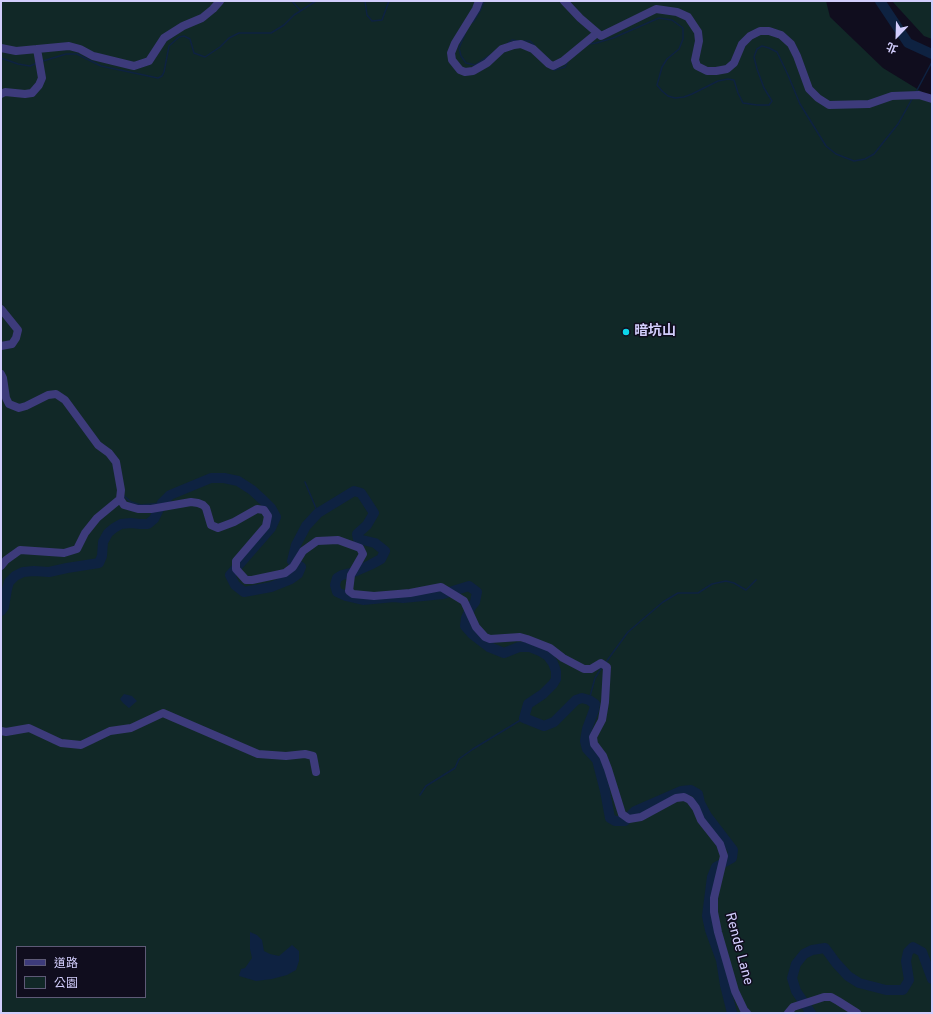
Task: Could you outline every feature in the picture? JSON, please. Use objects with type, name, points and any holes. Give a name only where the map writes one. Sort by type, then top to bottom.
[{"type":"street","points":[[1,48],[16,51],[69,46],[80,49],[93,56],[134,66],[149,61],[164,38],[183,26],[202,18],[214,9],[220,1]]},
{"type":"street","points":[[479,1],[476,9],[451,52],[452,60],[460,70],[465,72],[473,71],[487,63],[502,49],[521,44],[533,49],[551,65],[563,61],[597,33]]},
{"type":"street","points":[[564,1],[580,18],[601,36],[656,9],[677,12],[688,17],[698,32],[699,41],[695,60],[697,66],[707,71],[727,69],[734,64],[742,44],[750,36],[760,31],[769,31],[781,35],[791,44],[809,89],[818,98],[829,105],[869,104],[892,96],[914,95],[932,99]]},
{"type":"street","points":[[1,94],[5,92],[25,94],[32,93],[39,85],[42,78],[37,49]]},
{"type":"street","points":[[1,309],[18,330],[16,338],[12,344],[1,346]]},
{"type":"street","points":[[1,374],[6,398],[9,404],[19,408],[48,395],[56,394],[65,400],[98,445],[109,453],[116,462],[121,490],[120,499],[98,518],[85,533],[77,549],[64,553],[20,550],[6,560],[1,566]]},
{"type":"street","name":"Rende Lane","points":[[120,499],[124,505],[138,509],[191,502],[198,503],[206,508],[211,525],[218,528],[234,522],[257,509],[264,510],[268,516],[266,526],[236,561],[236,569],[246,580],[285,573],[293,568],[303,551],[317,540],[338,540],[360,548],[363,554],[351,573],[349,591],[353,594],[374,596],[410,593],[441,587],[464,601],[476,627],[485,637],[490,639],[527,638],[550,648],[563,658],[584,668],[591,669],[601,663],[607,667],[605,702],[602,720],[593,737],[594,744],[603,756],[625,816],[641,817],[676,798],[684,797],[690,800],[696,808],[701,820],[720,844],[724,856],[714,898],[714,912],[718,932],[735,991],[747,1013]]},
{"type":"street","points":[[3,730],[29,728],[61,743],[81,745],[110,731],[131,728],[163,713],[258,754],[286,756],[305,754],[313,756],[316,772]]},
{"type":"street","points":[[788,1013],[793,1007],[824,997],[831,997],[857,1013]]},
{"type":"green space","points":[[1,1],[826,1],[830,17],[883,68],[932,98],[932,1013],[1,1013]]},
{"type":"green space","points":[[892,1],[932,1],[932,39],[924,36]]},
{"type":"water","points":[[124,694],[132,696],[137,701],[129,708],[120,699]]},
{"type":"water","points":[[250,932],[257,935],[262,940],[264,951],[270,954],[279,956],[292,945],[299,951],[299,961],[296,970],[287,975],[256,981],[239,976],[241,969],[245,968],[252,958],[250,949]]},
{"type":"waterway","points":[[292,1],[300,10]]},
{"type":"waterway","points":[[43,61],[66,54],[77,54],[101,66],[158,78],[162,76],[164,72],[169,46],[179,37],[184,36],[190,39],[194,53],[205,57],[220,47],[229,38],[239,33],[271,33],[284,25],[294,15],[316,1]]},
{"type":"waterway","points":[[365,1],[367,15],[372,21],[382,20],[389,1]]},
{"type":"waterway","points":[[473,22],[484,1]]},
{"type":"waterway","points":[[880,1],[908,43],[932,54]]},
{"type":"waterway","points":[[589,44],[613,38],[659,18],[672,20],[683,28],[683,39],[679,49],[667,59],[662,67],[657,85],[662,91],[668,96],[675,98],[684,97],[718,81],[728,79],[734,80],[743,103],[757,105],[769,105],[772,101],[764,88],[754,57],[757,49],[762,46],[769,48],[777,52],[800,104],[826,146],[836,154],[854,161],[865,159],[874,154],[898,124],[912,99]]},
{"type":"waterway","points":[[465,34],[459,48],[461,56],[466,63],[475,65],[490,55]]},
{"type":"waterway","points":[[508,43],[512,40],[518,41]]},
{"type":"waterway","points":[[524,41],[530,41],[534,45]]},
{"type":"waterway","points":[[1,58],[18,64],[30,66],[37,63]]},
{"type":"waterway","points":[[916,92],[932,62]]},
{"type":"waterway","points":[[553,69],[565,67],[567,63]]},
{"type":"waterway","points":[[1,611],[4,607],[9,582],[15,576],[23,572],[49,572],[99,563],[102,556],[103,542],[108,533],[114,528],[121,524],[148,524],[154,519],[162,503],[170,495],[211,478],[224,478],[238,481],[252,490],[264,501],[271,508],[276,517],[271,528],[230,575],[235,585],[244,592],[271,587],[291,579],[298,574],[301,567],[292,561],[296,545],[306,526],[318,513],[354,491],[361,493],[374,513],[367,525],[357,534],[358,539],[375,543],[385,551],[381,559],[354,572],[337,578],[335,585],[337,592],[363,600],[443,594],[469,586],[477,592],[475,602],[466,618],[465,626],[472,634],[489,647],[504,653],[519,647],[530,647],[548,656],[553,663],[556,671],[556,679],[543,694],[528,704],[524,718],[544,726],[554,722],[576,700],[582,698],[595,704],[587,729],[585,741],[587,749],[597,760],[610,818],[615,821],[625,821],[635,811],[681,791],[691,790],[698,794],[700,803],[707,816],[733,850],[732,858],[716,867],[712,877],[707,916],[710,930],[721,960],[732,1013]]},
{"type":"waterway","points":[[305,482],[318,513]]},
{"type":"waterway","points":[[124,496],[131,502],[141,505],[162,503]]},
{"type":"waterway","points":[[606,662],[628,632],[663,602],[678,593],[698,593],[712,584],[726,581],[734,583],[746,590],[756,580]]},
{"type":"waterway","points":[[589,700],[595,678],[602,667]]},
{"type":"waterway","points":[[420,795],[426,786],[455,768],[459,759],[524,718]]},
{"type":"waterway","points":[[811,1013],[796,991],[792,978],[796,964],[804,954],[812,950],[825,948],[848,976],[859,983],[886,990],[903,990],[909,980],[906,961],[908,952],[913,947],[922,952],[932,979]]},
{"type":"place","name":"暗坑山","points":[[626,332]]}]
